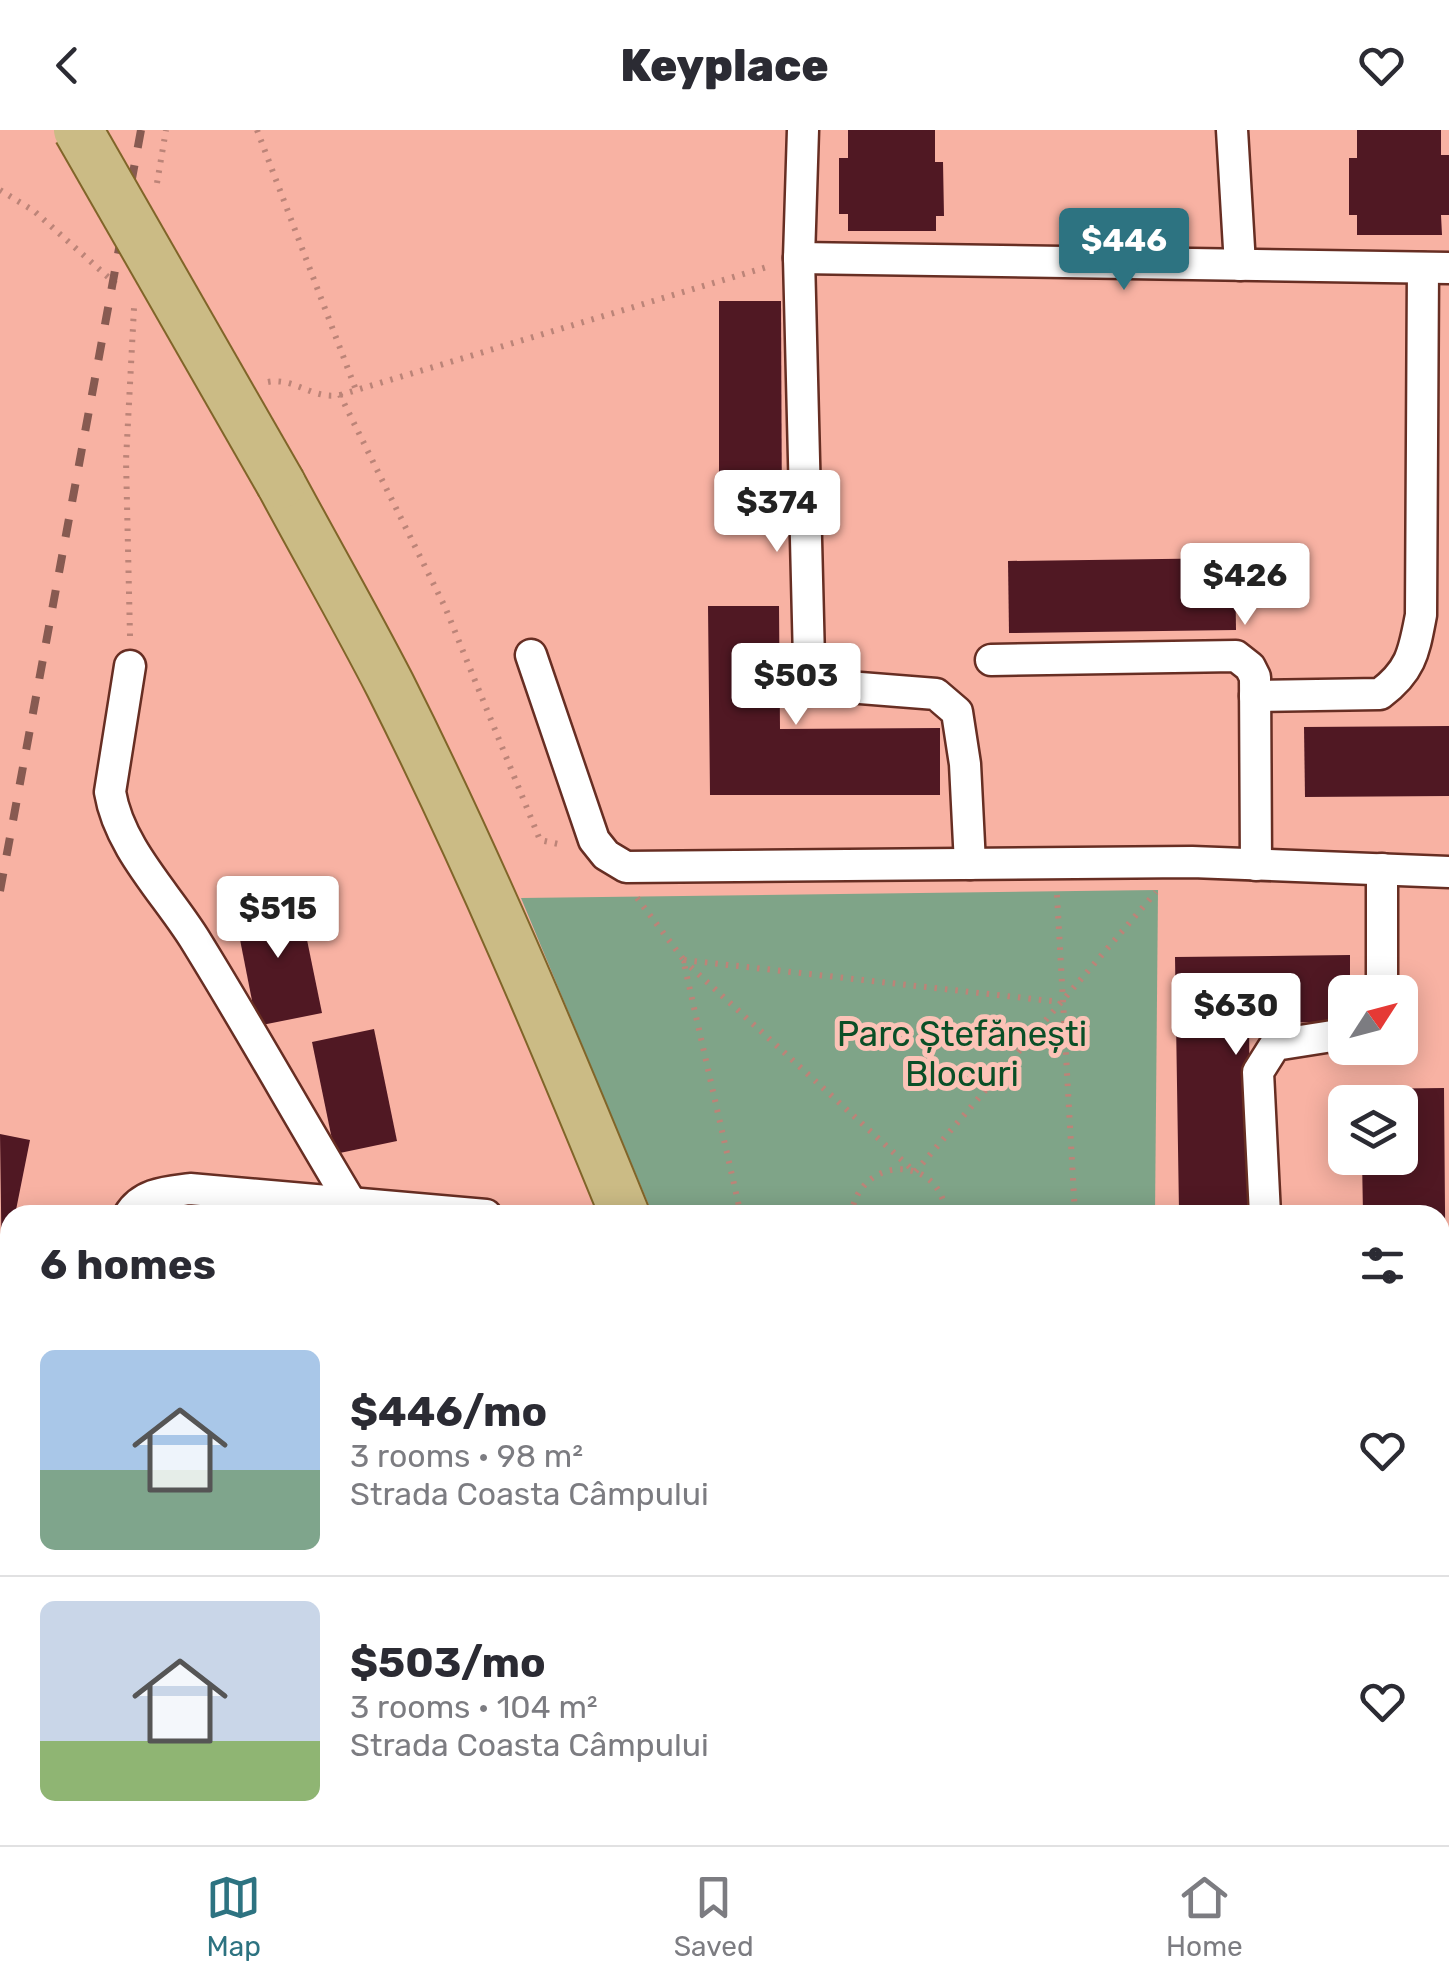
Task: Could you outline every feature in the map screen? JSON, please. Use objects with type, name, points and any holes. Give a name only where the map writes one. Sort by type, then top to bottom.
[{"type":"main road","points":[[78,130],[281,484],[389,683],[556,1045],[621,1205]]},
{"type":"street","points":[[803,130],[799,258],[810,660],[816,677],[835,686],[936,694],[957,712],[965,764],[970,864]]},
{"type":"street","points":[[1232,130],[1240,265]]},
{"type":"street","points":[[799,258],[1436,268],[1421,615],[1413,657],[1380,694],[1256,696]]},
{"type":"street","points":[[531,655],[594,840],[626,867],[1182,862],[1449,872]]},
{"type":"street","points":[[991,660],[1236,656],[1256,678],[1256,865]]},
{"type":"street","points":[[130,666],[110,792],[112,807],[127,839],[193,937],[351,1203]]},
{"type":"street","points":[[1382,869],[1382,975]]},
{"type":"street","points":[[1265,1205],[1258,1072],[1275,1045],[1328,1037]]},
{"type":"street","points":[[135,1205],[157,1193],[190,1189],[374,1205]]},
{"type":"path","points":[[156,187],[166,130]]},
{"type":"path","points":[[257,130],[356,390]]},
{"type":"path","points":[[298,387],[327,398],[340,395],[799,258]]},
{"type":"path","points":[[130,666],[126,460],[135,302]]},
{"type":"path","points":[[340,395],[445,607],[540,840],[606,854],[682,960],[915,1172],[936,1186],[943,1205]]},
{"type":"path","points":[[915,1172],[1182,862]]},
{"type":"path","points":[[1056,864],[1060,1002],[1074,1205]]},
{"type":"path","points":[[682,960],[1060,1002]]},
{"type":"path","points":[[682,960],[739,1205]]},
{"type":"path","points":[[852,1205],[872,1177],[886,1170],[915,1172]]},
{"type":"green space","name":"Parc Ștefănești Blocuri","points":[[1158,890],[1155,1205],[649,1205],[521,898]]},
{"type":"building","points":[[848,130],[935,130],[935,162],[943,162],[944,216],[936,216],[936,231],[848,231],[848,214],[839,214],[839,158],[848,158]]},
{"type":"building","points":[[1357,130],[1441,130],[1441,155],[1449,155],[1449,215],[1441,215],[1442,235],[1357,235],[1357,215],[1349,215],[1349,158],[1357,158]]},
{"type":"building","points":[[719,301],[781,301],[782,531],[719,531]]},
{"type":"building","points":[[1235,558],[1236,630],[1009,633],[1008,561]]},
{"type":"building","points":[[708,606],[779,606],[780,729],[940,728],[940,795],[710,795]]},
{"type":"building","points":[[1449,726],[1449,796],[1305,797],[1304,727]]},
{"type":"building","points":[[298,896],[322,1013],[257,1026],[234,909]]},
{"type":"building","points":[[1350,955],[1350,975],[1328,975],[1328,1022],[1249,1023],[1251,1205],[1179,1205],[1175,957]]},
{"type":"building","points":[[374,1029],[397,1141],[335,1154],[312,1042]]},
{"type":"building","points":[[1418,1088],[1444,1088],[1445,1205],[1363,1205],[1362,1175],[1418,1175]]},
{"type":"building","points":[[0,1134],[30,1140],[17,1205],[1,1205]]},
{"type":"railway","points":[[0,891],[141,130]]}]
